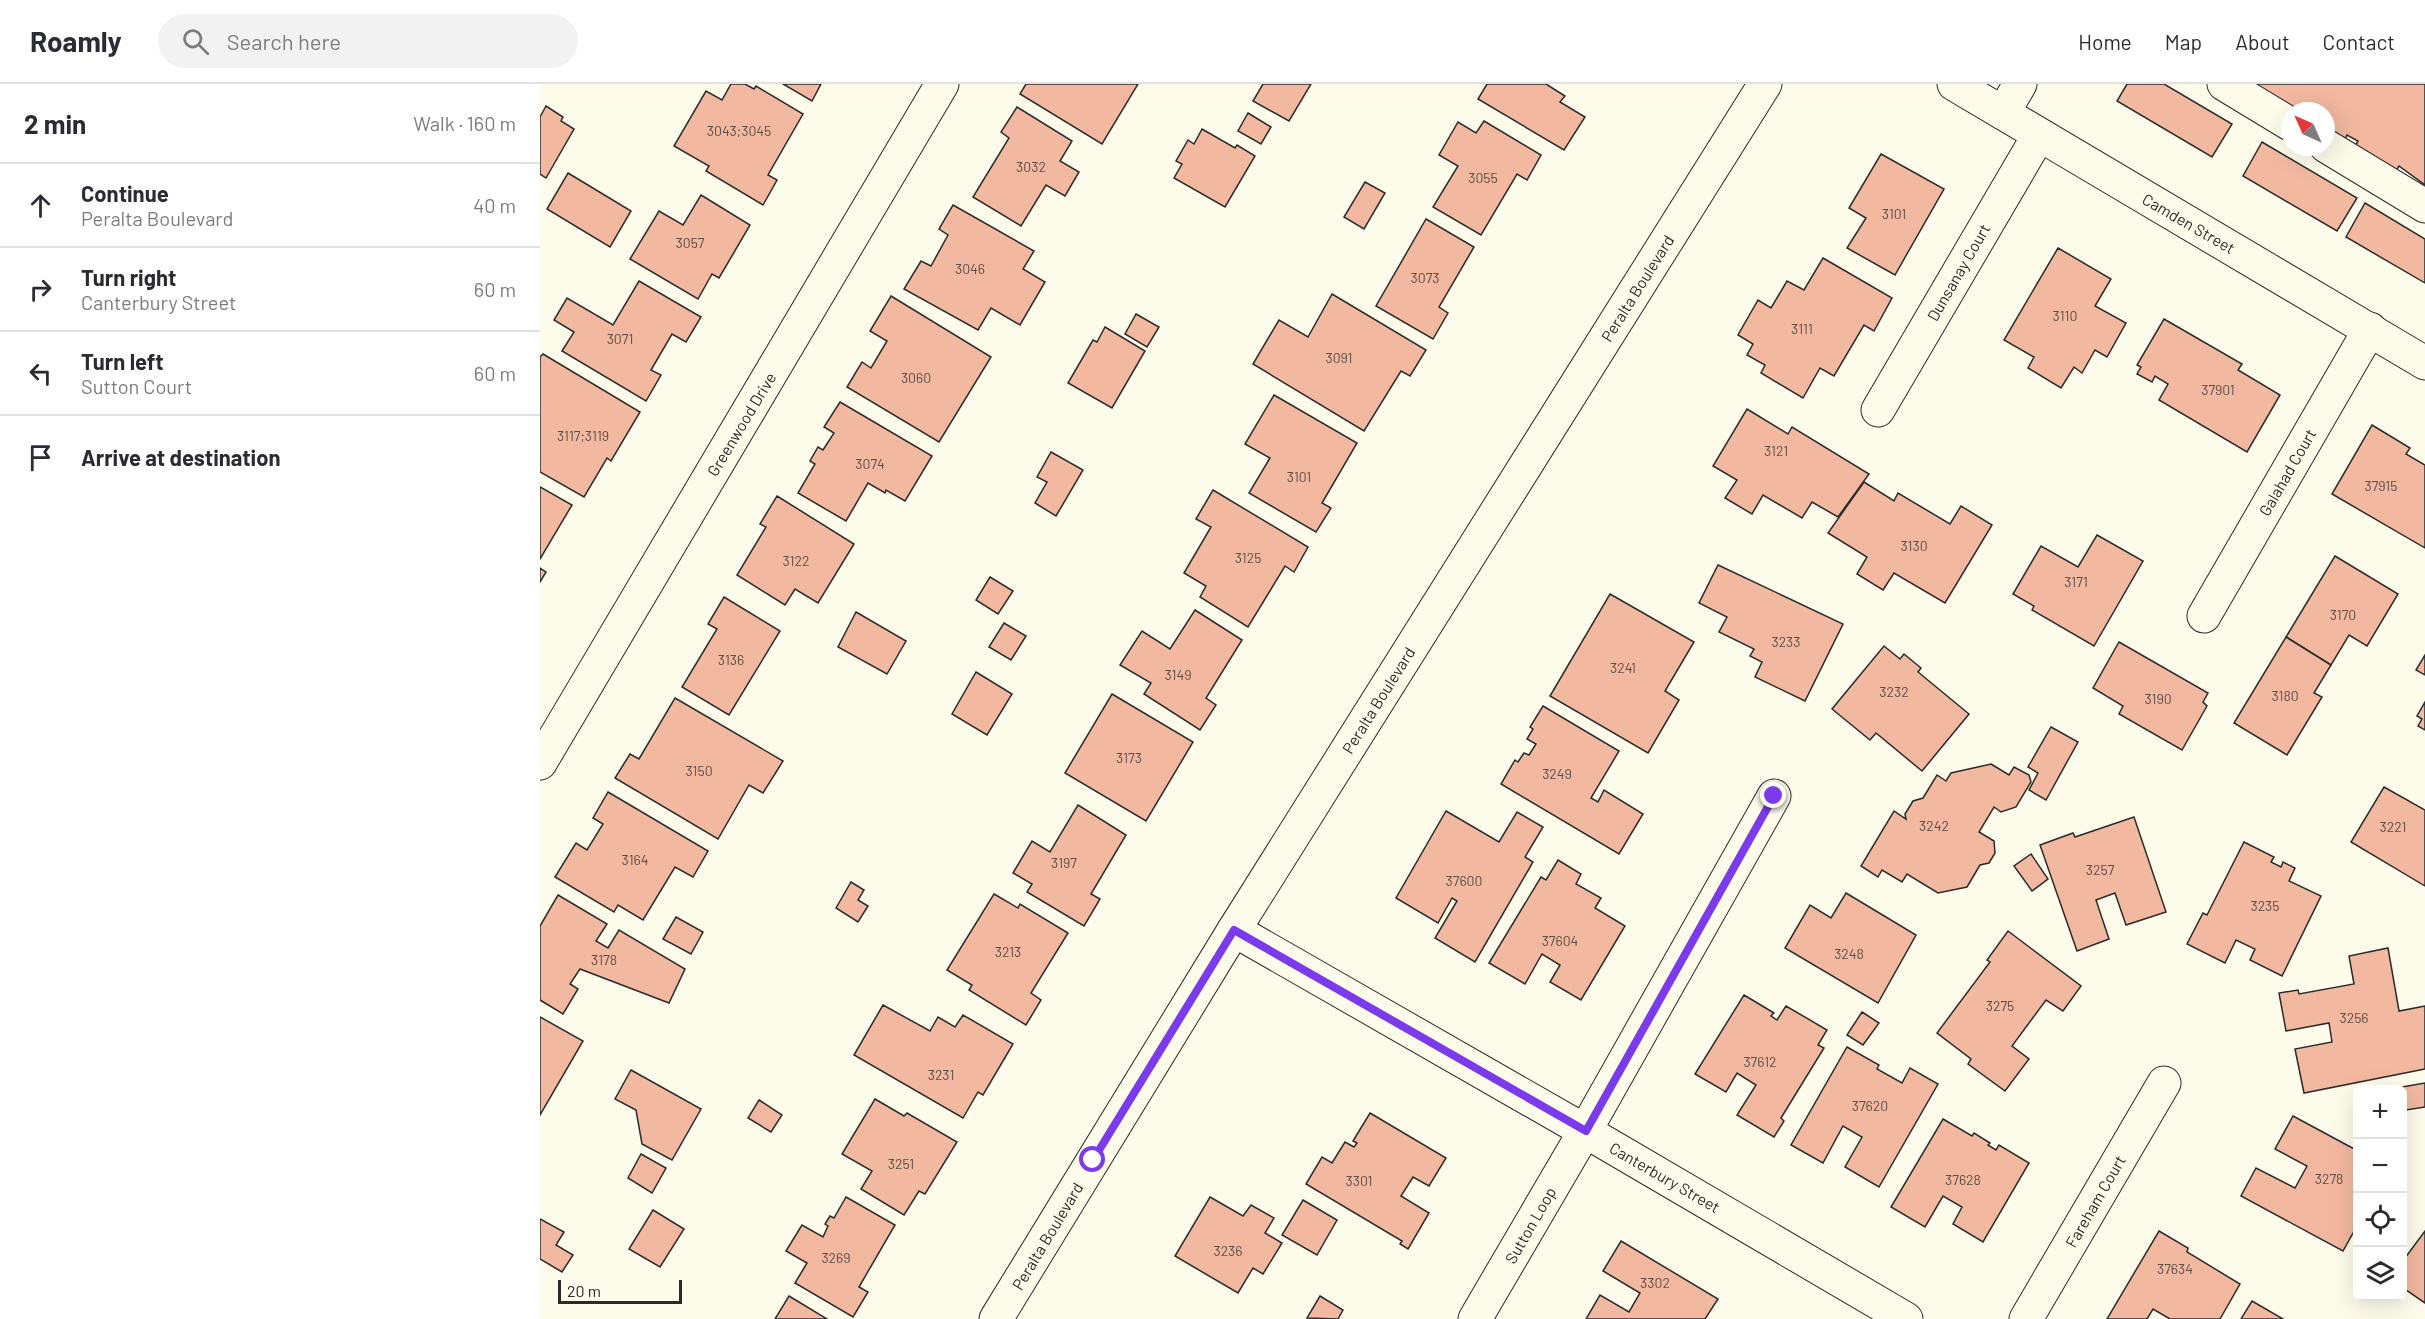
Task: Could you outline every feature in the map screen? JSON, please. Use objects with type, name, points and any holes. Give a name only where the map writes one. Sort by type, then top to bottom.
[{"type":"street","name":"Greenwood Drive","points":[[540,763],[942,84]]},
{"type":"street","name":"Peralta Boulevard","points":[[996,1319],[1234,930],[1765,84]]},
{"type":"street","name":"Camden Street","points":[[1954,84],[2425,363]]},
{"type":"street","points":[[2004,113],[2020,84]]},
{"type":"street","points":[[2224,84],[2281,119]]},
{"type":"street","name":"Dunsanay Court","points":[[1878,410],[2039,135]]},
{"type":"street","points":[[2335,151],[2425,206]]},
{"type":"street","name":"Galahad Court","points":[[2204,616],[2370,330]]},
{"type":"street","name":"Sutton Loop","points":[[1475,1319],[1586,1131],[1774,796]]},
{"type":"street","name":"Canterbury Street","points":[[1234,930],[1586,1131],[1906,1319]]},
{"type":"street","name":"Fareham Court","points":[[2026,1319],[2164,1083]]},
{"type":"building","points":[[731,84],[745,84],[754,89],[756,86],[803,114],[768,175],[777,180],[763,205],[706,171],[709,166],[674,146],[706,91],[722,100]]},
{"type":"building","points":[[783,84],[821,84],[812,101]]},
{"type":"building","points":[[1026,84],[1138,84],[1102,144],[1020,94]]},
{"type":"building","points":[[1263,84],[1311,84],[1289,121],[1253,101]]},
{"type":"building","points":[[1487,84],[1546,84],[1565,96],[1560,102],[1585,117],[1564,150],[1478,99]]},
{"type":"building","points":[[2127,84],[2164,84],[2232,124],[2212,157],[2117,101]]},
{"type":"building","points":[[2255,84],[2425,84],[2425,185],[2399,166],[2392,177],[2351,153],[2358,141],[2347,135],[2345,139],[2335,133],[2335,102],[2281,102],[2281,104]]},
{"type":"building","points":[[546,106],[563,117],[561,121],[574,129],[546,178],[540,174],[540,117]]},
{"type":"building","points":[[1017,107],[1072,141],[1060,161],[1079,172],[1065,196],[1046,185],[1021,226],[973,197],[1009,138],[1001,132]]},
{"type":"building","points":[[1248,113],[1271,127],[1261,144],[1238,131]]},
{"type":"building","points":[[1484,121],[1541,155],[1527,180],[1517,174],[1481,235],[1433,207],[1458,166],[1439,155],[1458,122],[1476,133]]},
{"type":"building","points":[[1202,129],[1235,148],[1237,145],[1255,156],[1225,207],[1174,178],[1182,164],[1176,161],[1188,140],[1194,144]]},
{"type":"building","points":[[2262,142],[2281,153],[2281,156],[2286,156],[2357,198],[2337,231],[2243,176]]},
{"type":"building","points":[[1881,154],[1944,189],[1895,275],[1847,248],[1866,218],[1849,208]]},
{"type":"building","points":[[568,173],[631,211],[610,247],[547,209]]},
{"type":"building","points":[[1365,182],[1385,193],[1364,229],[1344,217]]},
{"type":"building","points":[[701,195],[750,225],[719,278],[712,274],[698,299],[630,259],[659,211],[683,225]]},
{"type":"building","points":[[2365,203],[2425,239],[2425,283],[2346,237]]},
{"type":"building","points":[[953,205],[1034,251],[1023,269],[1045,282],[1020,325],[991,308],[978,330],[904,289],[921,261],[931,266],[948,235],[939,229]]},
{"type":"building","points":[[1426,219],[1474,247],[1439,307],[1448,313],[1433,339],[1376,306]]},
{"type":"building","points":[[2058,248],[2111,279],[2095,306],[2126,323],[2107,357],[2095,350],[2082,373],[2074,367],[2061,388],[2028,368],[2034,357],[2004,340]]},
{"type":"building","points":[[1823,258],[1892,298],[1874,331],[1864,325],[1834,376],[1820,368],[1803,398],[1761,373],[1765,365],[1747,355],[1753,344],[1738,335],[1758,300],[1771,308],[1787,281],[1804,290]]},
{"type":"building","points":[[639,281],[701,317],[686,342],[672,334],[651,370],[661,375],[646,401],[562,351],[574,332],[554,320],[567,298],[613,325]]},
{"type":"building","points":[[1332,294],[1426,350],[1410,376],[1401,371],[1364,431],[1253,364],[1279,320],[1308,337]]},
{"type":"building","points":[[891,296],[991,357],[939,442],[847,387],[862,362],[871,368],[887,341],[870,331]]},
{"type":"building","points":[[1136,314],[1159,327],[1147,347],[1125,334]]},
{"type":"building","points":[[2164,319],[2242,364],[2238,370],[2280,395],[2247,452],[2159,400],[2168,384],[2155,376],[2152,382],[2137,374],[2141,367],[2137,365]]},
{"type":"building","points":[[1105,327],[1145,351],[1112,408],[1068,383],[1093,340],[1097,342]]},
{"type":"building","points":[[543,354],[640,412],[611,461],[607,458],[584,497],[540,472],[540,357]]},
{"type":"building","points":[[1274,395],[1357,443],[1322,503],[1331,508],[1316,532],[1249,493],[1270,458],[1245,444]]},
{"type":"building","points":[[840,402],[932,456],[905,501],[868,483],[846,521],[798,493],[815,464],[810,461],[818,447],[823,450],[834,433],[824,427]]},
{"type":"building","points":[[1747,409],[1788,434],[1792,427],[1869,474],[1838,517],[1812,502],[1802,518],[1763,495],[1752,514],[1725,498],[1737,480],[1713,466]]},
{"type":"building","points":[[2372,425],[2410,448],[2406,454],[2425,465],[2425,548],[2332,494]]},
{"type":"building","points":[[1051,452],[1083,470],[1056,516],[1035,503],[1047,482],[1037,477]]},
{"type":"building","points":[[1864,482],[1894,501],[1898,493],[1950,524],[1961,506],[1992,525],[1945,603],[1894,573],[1883,590],[1857,574],[1867,557],[1828,533]]},
{"type":"building","points":[[540,487],[572,505],[540,559]]},
{"type":"building","points":[[1213,490],[1308,547],[1294,572],[1285,566],[1248,627],[1200,597],[1206,586],[1184,573],[1211,527],[1196,519]]},
{"type":"building","points":[[777,496],[854,544],[818,603],[795,589],[785,605],[737,575],[766,527],[760,524]]},
{"type":"building","points":[[2097,535],[2143,561],[2094,646],[2032,610],[2034,606],[2013,594],[2041,546],[2078,567]]},
{"type":"building","points":[[2335,556],[2398,594],[2367,646],[2349,635],[2331,665],[2286,637]]},
{"type":"building","points":[[1718,565],[1843,624],[1805,701],[1755,677],[1762,662],[1750,656],[1754,649],[1719,632],[1727,617],[1699,603]]},
{"type":"building","points":[[540,568],[546,572],[540,582]]},
{"type":"building","points":[[990,577],[1013,591],[998,614],[976,600]]},
{"type":"building","points":[[1610,594],[1694,642],[1665,691],[1679,700],[1648,753],[1550,696]]},
{"type":"building","points":[[724,597],[780,631],[729,715],[682,687],[717,629],[708,624]]},
{"type":"building","points":[[1195,610],[1242,640],[1206,698],[1216,705],[1200,730],[1144,694],[1151,683],[1120,665],[1142,631],[1170,649]]},
{"type":"building","points":[[856,612],[906,641],[887,674],[838,647]]},
{"type":"building","points":[[1004,623],[1026,636],[1011,660],[989,647]]},
{"type":"building","points":[[2286,637],[2331,665],[2314,693],[2322,697],[2287,755],[2234,723]]},
{"type":"building","points":[[2119,642],[2208,693],[2203,702],[2207,706],[2182,750],[2119,714],[2123,706],[2093,688]]},
{"type":"building","points":[[1884,646],[1900,659],[1904,654],[1921,668],[1918,672],[1969,714],[1922,771],[1876,733],[1870,740],[1832,709]]},
{"type":"building","points":[[2425,655],[2425,675],[2416,670]]},
{"type":"building","points":[[976,672],[1012,694],[987,735],[952,714]]},
{"type":"building","points":[[1112,694],[1193,742],[1146,821],[1065,773]]},
{"type":"building","points":[[675,698],[783,761],[763,793],[749,785],[718,839],[615,778],[630,754],[639,759]]},
{"type":"building","points":[[2425,702],[2425,730],[2418,726],[2422,719],[2417,716]]},
{"type":"building","points":[[1543,706],[1619,751],[1591,798],[1598,802],[1604,790],[1643,814],[1619,854],[1501,784],[1515,760],[1518,762],[1524,753],[1529,755],[1536,744],[1527,739],[1533,729],[1530,727]]},
{"type":"building","points":[[2051,727],[2078,742],[2046,800],[2029,790],[2038,773],[2028,767]]},
{"type":"building","points":[[1991,764],[2009,775],[2014,767],[2029,775],[2031,782],[2016,807],[2001,812],[1994,807],[1979,832],[1994,841],[1995,853],[1989,863],[1980,865],[1967,887],[1938,893],[1907,874],[1902,882],[1882,870],[1878,877],[1861,866],[1894,811],[1906,819],[1905,814],[1913,801],[1923,798],[1937,775],[1946,781],[1951,773]]},
{"type":"building","points":[[2384,787],[2425,810],[2425,886],[2351,842]]},
{"type":"building","points":[[608,792],[708,851],[693,877],[675,867],[643,920],[618,905],[614,912],[555,877],[576,843],[587,850],[603,824],[593,818]]},
{"type":"building","points":[[1078,805],[1126,835],[1091,894],[1100,899],[1084,926],[1027,892],[1032,884],[1013,873],[1032,841],[1050,852]]},
{"type":"building","points":[[1446,811],[1499,842],[1517,812],[1543,827],[1525,857],[1533,862],[1475,962],[1435,938],[1457,901],[1452,898],[1438,923],[1396,898]]},
{"type":"building","points":[[2134,817],[2166,912],[2126,925],[2115,893],[2096,900],[2109,939],[2077,951],[2040,845],[2073,833],[2075,837]]},
{"type":"building","points":[[2244,842],[2274,857],[2271,862],[2281,867],[2283,862],[2295,868],[2289,881],[2321,896],[2282,976],[2250,960],[2255,949],[2236,940],[2225,963],[2187,944],[2203,913],[2207,915]]},
{"type":"building","points":[[2031,854],[2048,879],[2032,891],[2014,866]]},
{"type":"building","points":[[1558,860],[1581,874],[1576,884],[1601,898],[1595,908],[1625,926],[1581,1000],[1550,982],[1560,965],[1542,954],[1525,984],[1489,963],[1541,877],[1546,880]]},
{"type":"building","points":[[851,882],[864,890],[858,900],[868,906],[858,922],[836,908]]},
{"type":"building","points":[[1846,893],[1916,935],[1878,1003],[1785,948],[1810,905],[1831,918]]},
{"type":"building","points":[[994,894],[1018,908],[1020,904],[1068,933],[1031,993],[1041,1000],[1026,1025],[969,990],[972,985],[947,970]]},
{"type":"building","points":[[558,895],[607,924],[596,941],[608,948],[619,930],[685,969],[669,1003],[580,969],[570,984],[578,989],[563,1014],[540,1000],[540,926]]},
{"type":"building","points":[[676,917],[703,932],[691,954],[663,939]]},
{"type":"building","points":[[2008,931],[2081,986],[2063,1011],[2046,1000],[2012,1046],[2029,1059],[2005,1091],[1968,1064],[1971,1059],[1937,1033],[1990,962],[1987,960]]},
{"type":"building","points":[[2388,948],[2399,1011],[2425,1006],[2425,1069],[2304,1093],[2295,1049],[2332,1042],[2329,1023],[2286,1031],[2279,993],[2298,990],[2299,994],[2354,984],[2349,956]]},
{"type":"building","points":[[1744,995],[1774,1013],[1771,1016],[1777,1020],[1786,1006],[1827,1030],[1818,1045],[1824,1048],[1781,1118],[1784,1121],[1774,1137],[1737,1115],[1756,1085],[1737,1073],[1726,1092],[1695,1074]]},
{"type":"building","points":[[883,1005],[930,1031],[938,1017],[955,1027],[963,1015],[1013,1044],[983,1095],[978,1092],[963,1118],[854,1055]]},
{"type":"building","points":[[1862,1012],[1879,1023],[1863,1045],[1847,1035]]},
{"type":"building","points":[[540,1017],[583,1041],[540,1115]]},
{"type":"building","points":[[1847,1047],[1879,1065],[1877,1069],[1902,1083],[1910,1068],[1938,1084],[1879,1187],[1845,1167],[1862,1137],[1843,1126],[1823,1163],[1791,1145]]},
{"type":"building","points":[[631,1070],[701,1109],[672,1160],[642,1144],[636,1110],[615,1099]]},
{"type":"building","points":[[2425,1083],[2425,1107],[2407,1110],[2407,1086]]},
{"type":"building","points":[[875,1099],[904,1116],[907,1113],[957,1142],[925,1194],[919,1191],[904,1215],[861,1189],[872,1171],[842,1154]]},
{"type":"building","points":[[759,1100],[782,1115],[771,1132],[748,1118]]},
{"type":"building","points":[[1370,1113],[1446,1158],[1429,1186],[1413,1177],[1401,1196],[1429,1213],[1408,1249],[1400,1244],[1402,1241],[1306,1184],[1322,1157],[1332,1163],[1345,1142],[1354,1147],[1357,1143],[1353,1141]]},
{"type":"building","points":[[2293,1116],[2353,1148],[2353,1233],[2343,1251],[2241,1196],[2256,1168],[2295,1188],[2307,1166],[2275,1149]]},
{"type":"building","points":[[1943,1119],[1972,1136],[1974,1133],[1990,1143],[1988,1145],[1996,1150],[1999,1145],[2029,1163],[1983,1242],[1953,1224],[1962,1207],[1943,1196],[1925,1227],[1891,1207]]},
{"type":"building","points":[[641,1154],[666,1168],[652,1193],[628,1178]]},
{"type":"building","points":[[846,1197],[895,1225],[859,1287],[868,1292],[853,1317],[795,1283],[807,1263],[786,1251],[802,1225],[823,1237],[828,1226],[825,1224],[830,1216],[834,1218]]},
{"type":"building","points":[[1210,1197],[1243,1216],[1251,1205],[1274,1218],[1265,1233],[1282,1243],[1263,1274],[1253,1268],[1238,1293],[1175,1256]]},
{"type":"building","points":[[1303,1200],[1337,1220],[1317,1255],[1282,1235]]},
{"type":"building","points":[[653,1210],[684,1229],[660,1267],[629,1249]]},
{"type":"building","points":[[540,1219],[564,1232],[556,1245],[573,1255],[562,1272],[540,1259]]},
{"type":"building","points":[[2159,1231],[2188,1248],[2187,1252],[2240,1284],[2220,1319],[2170,1319],[2153,1309],[2147,1319],[2107,1319]]},
{"type":"building","points":[[2425,1231],[2425,1303],[2407,1290],[2407,1255]]},
{"type":"building","points":[[1621,1241],[1718,1299],[1705,1319],[1586,1319],[1600,1295],[1629,1312],[1640,1293],[1603,1271]]},
{"type":"building","points":[[789,1296],[827,1319],[775,1319]]},
{"type":"building","points":[[1320,1296],[1343,1310],[1338,1319],[1307,1318]]},
{"type":"building","points":[[2252,1301],[2283,1319],[2241,1319]]},
{"type":"route","points":[[1093,1160],[1234,930],[1586,1131],[1774,796]]}]
